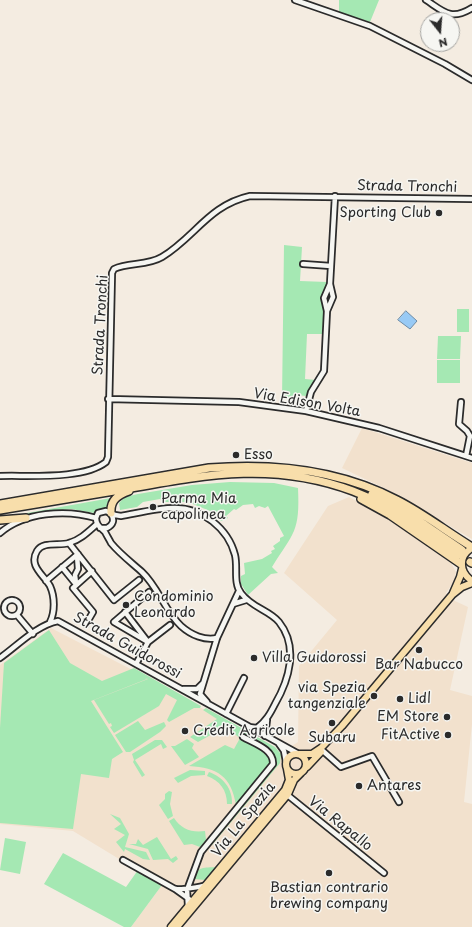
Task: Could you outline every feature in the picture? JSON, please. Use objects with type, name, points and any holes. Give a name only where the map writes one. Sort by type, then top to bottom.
[{"type":"highway","points":[[0,504],[209,468],[240,466],[272,467],[354,481],[397,500],[472,548]]},
{"type":"highway","points":[[0,510],[217,474],[258,472],[298,476],[337,486],[382,505],[461,552],[386,500],[364,490],[322,475]]},
{"type":"highway","points":[[111,514],[113,502],[122,494],[177,480]]},
{"type":"highway","points":[[337,486],[390,515],[462,566]]},
{"type":"highway","points":[[0,520],[26,518]]},
{"type":"main road","name":"Via La Spezia","points":[[452,595],[460,578],[465,554],[472,548]]},
{"type":"main road","name":"Via La Spezia","points":[[177,927],[189,909],[192,890],[210,884],[256,830],[294,780],[313,759],[323,751],[342,726],[452,595],[462,587],[472,582],[467,578],[462,566]]},
{"type":"main road","name":"Via La Spezia","points":[[285,793],[289,782],[287,765],[289,756],[316,752],[342,726]]},
{"type":"main road","points":[[298,754],[306,760],[303,771]]},
{"type":"main road","name":"Via La Spezia","points":[[287,765],[292,773],[303,771]]},
{"type":"main road","name":"Via La Spezia","points":[[171,927],[189,909],[256,830]]},
{"type":"street","points":[[295,0],[370,26],[445,64],[472,80]]},
{"type":"street","points":[[426,0],[450,15],[461,15],[472,8]]},
{"type":"street","name":"Strada Tronchi","points":[[0,476],[71,474],[101,466],[108,457],[108,399],[112,273],[114,269],[143,264],[160,258],[186,238],[209,215],[246,197],[267,195],[472,199]]},
{"type":"street","points":[[327,312],[333,298],[330,284],[335,196]]},
{"type":"street","points":[[303,264],[331,266]]},
{"type":"street","points":[[306,411],[311,392],[323,372],[327,312],[324,298],[330,284]]},
{"type":"street","name":"Via Edison Volta","points":[[108,399],[239,402],[306,411],[379,428],[472,458]]},
{"type":"street","points":[[461,402],[459,424],[470,436],[466,456]]},
{"type":"street","points":[[215,647],[209,640],[191,633],[181,626],[171,614],[152,583],[111,543],[99,526],[96,518],[98,513],[103,510],[111,514],[121,516],[174,508],[191,510],[209,518],[219,526],[232,548],[239,591],[246,600],[256,608],[274,617],[280,623],[290,651],[290,665],[283,690],[267,720],[265,736]]},
{"type":"street","points":[[0,533],[10,525],[26,518],[70,514],[96,518]]},
{"type":"street","points":[[111,514],[111,543]]},
{"type":"street","points":[[50,622],[54,612],[52,593],[46,580],[36,570],[34,564],[36,552],[40,547],[46,545],[69,543],[80,539],[99,526],[107,528],[121,516]]},
{"type":"street","points":[[69,543],[114,600],[139,580]]},
{"type":"street","points":[[46,580],[78,555]]},
{"type":"street","points":[[76,584],[75,575],[78,569],[78,555]]},
{"type":"street","points":[[62,567],[76,584]]},
{"type":"street","points":[[86,624],[93,612],[73,588],[92,572]]},
{"type":"street","points":[[208,704],[200,694],[203,682],[218,638],[239,591]]},
{"type":"street","points":[[148,642],[114,622],[149,592]]},
{"type":"street","points":[[233,604],[246,600]]},
{"type":"street","points":[[125,612],[148,642]]},
{"type":"street","points":[[17,615],[33,634]]},
{"type":"street","name":"Strada Guidorossi","points":[[0,658],[50,622],[58,621],[298,754]]},
{"type":"street","points":[[136,664],[148,642],[170,625]]},
{"type":"street","points":[[209,640],[218,638]]},
{"type":"street","points":[[226,714],[244,678]]},
{"type":"street","points":[[181,689],[197,689],[203,682]]},
{"type":"street","points":[[249,727],[257,728],[267,720]]},
{"type":"street","points":[[192,890],[196,861],[204,847],[272,765],[272,757],[270,752],[243,737]]},
{"type":"street","points":[[279,744],[284,751],[287,765]]},
{"type":"street","points":[[323,751],[341,767],[372,756],[399,802]]},
{"type":"street","name":"Via Rapallo","points":[[285,793],[384,873]]},
{"type":"street","points":[[123,860],[175,888],[192,890]]},
{"type":"street","points":[[175,888],[192,890]]},
{"type":"shaded area","points":[[362,428],[472,463],[472,539],[386,489],[342,468]]},
{"type":"shaded area","points":[[349,497],[388,518],[425,542],[450,561],[456,572],[454,581],[446,593],[455,601],[468,607],[450,690],[472,696],[472,724],[464,802],[472,804],[472,927],[131,927],[162,885],[73,831],[0,824],[0,665],[51,628],[148,678],[281,753],[298,742],[299,666],[337,620],[284,573],[328,506]]},
{"type":"green space","points":[[339,0],[379,0],[370,22],[339,12]]},
{"type":"green space","points":[[284,245],[302,247],[300,281],[327,282],[322,297],[324,311],[322,334],[307,334],[305,379],[316,380],[306,396],[296,395],[290,399],[282,399]]},
{"type":"green space","points":[[457,309],[469,309],[469,332],[457,332]]},
{"type":"green space","points":[[438,336],[461,336],[460,359],[437,359]]},
{"type":"green space","points":[[437,360],[460,360],[460,383],[437,383]]},
{"type":"green space","points":[[230,482],[274,483],[298,488],[298,514],[294,531],[272,567],[278,573],[271,574],[248,595],[241,584],[241,576],[245,574],[244,563],[262,559],[272,553],[271,551],[275,549],[273,546],[280,541],[280,538],[284,536],[268,506],[265,508],[259,506],[255,508],[253,504],[243,505],[236,510],[234,509],[226,516],[228,518],[221,521],[210,511],[188,502],[165,502],[160,499],[143,502],[137,507],[120,510],[119,503],[125,497],[192,485]]},
{"type":"green space","points":[[111,498],[107,503],[108,508],[97,510],[94,513],[71,509],[10,516]]},
{"type":"green space","points":[[49,630],[70,663],[102,681],[134,668],[201,706],[200,708],[194,708],[169,722],[167,720],[177,700],[166,694],[159,706],[114,733],[110,727],[112,726],[111,723],[109,724],[94,700],[148,679],[145,678],[147,679],[91,701],[123,752],[112,759],[109,778],[81,774],[73,829],[0,823],[0,728],[4,663]]},
{"type":"green space","points":[[206,708],[275,747],[281,754],[280,763],[212,845],[209,845],[275,760],[270,751],[262,745],[242,739],[264,751],[270,758],[271,762],[236,805],[231,787],[222,775],[208,769],[189,766],[225,745],[234,749],[240,738],[225,727],[198,742],[190,737],[217,719],[203,710]]},
{"type":"green space","points":[[138,721],[145,730],[164,722],[166,726],[160,732],[130,752],[126,752],[115,735]]},
{"type":"green space","points":[[187,739],[194,744],[192,748],[199,757],[185,765],[171,746],[175,746]]},
{"type":"green space","points":[[155,740],[162,740],[167,747],[163,749],[161,744],[135,760],[145,775],[142,777],[133,762],[134,760],[132,754]]},
{"type":"green space","points":[[190,770],[205,771],[205,775],[191,776],[178,783],[174,778]]},
{"type":"green space","points":[[209,772],[219,777],[226,784],[231,793],[232,804],[227,804],[224,790],[219,783],[207,776]]},
{"type":"green space","points":[[169,791],[172,792],[170,804],[173,816],[168,819],[159,805],[165,799],[165,794]]},
{"type":"green space","points":[[110,814],[120,818],[129,834],[125,847],[146,852],[150,860],[143,859],[125,849],[124,852],[116,842],[125,835],[114,829],[121,824]]},
{"type":"green space","points":[[174,818],[180,825],[191,831],[205,831],[206,840],[200,847],[192,844],[184,845],[169,821]]},
{"type":"green space","points":[[157,837],[171,859],[176,856],[178,859],[173,863],[168,859],[153,860],[148,849],[129,844],[136,844],[138,839],[143,845]]},
{"type":"green space","points":[[5,838],[26,842],[20,874],[0,870]]},
{"type":"green space","points":[[63,853],[126,887],[138,870],[162,885],[131,927],[124,927],[44,884]]},
{"type":"green space","points":[[216,867],[205,880],[194,879],[197,872],[202,868]]},
{"type":"water","points":[[406,311],[417,321],[410,329],[398,320]]},
{"type":"place","name":"Sporting Club","points":[[439,213]]},
{"type":"place","name":"Esso","points":[[236,455]]},
{"type":"place","name":"Parma Mia capolinea","points":[[153,507]]},
{"type":"place","name":"Condominio Leonardo","points":[[126,605]]},
{"type":"place","name":"Bar Nabucco","points":[[419,650]]},
{"type":"place","name":"Villa Guidorossi","points":[[254,658]]},
{"type":"place","name":"via Spezia tangenziale","points":[[374,696]]},
{"type":"place","name":"Lidl","points":[[400,699]]},
{"type":"place","name":"EM Store","points":[[447,717]]},
{"type":"place","name":"Subaru","points":[[332,723]]},
{"type":"place","name":"Crédit Agricole","points":[[185,731]]},
{"type":"place","name":"FitActive","points":[[448,735]]},
{"type":"place","name":"Antares","points":[[359,786]]},
{"type":"place","name":"Bastian contrario brewing company","points":[[329,873]]}]
